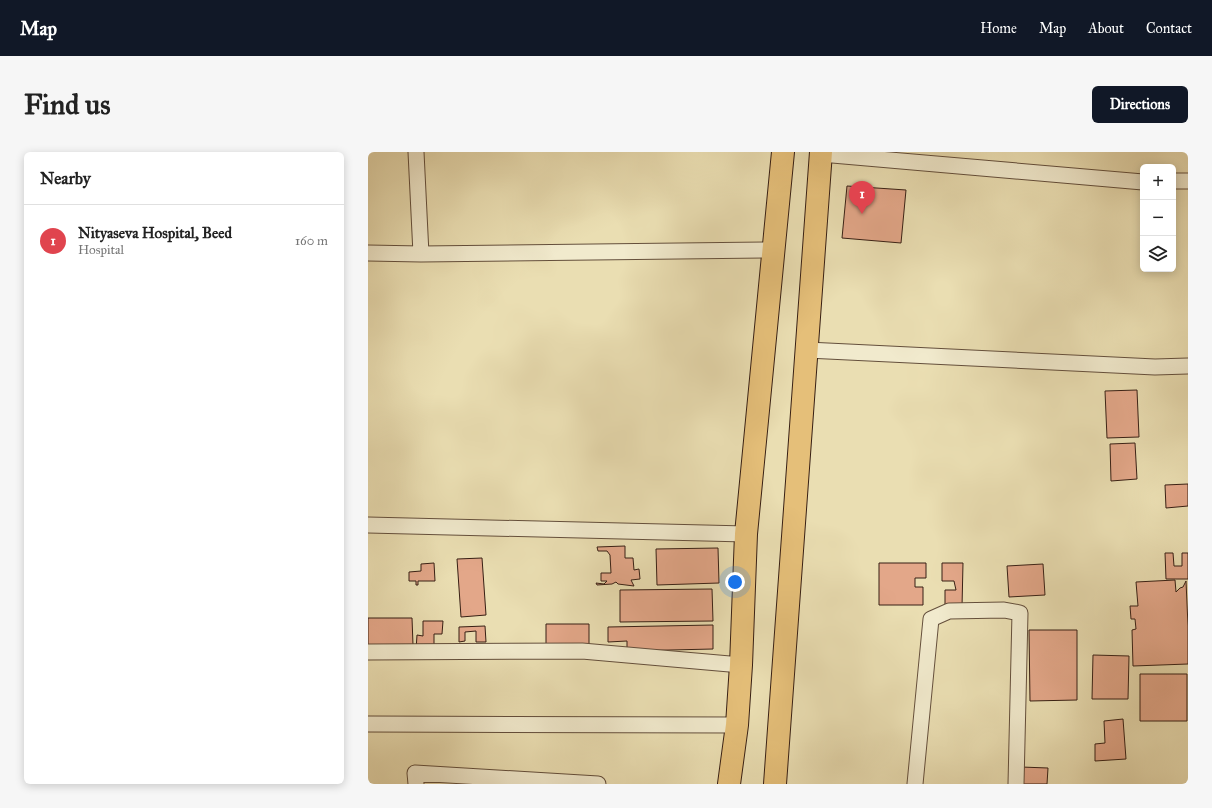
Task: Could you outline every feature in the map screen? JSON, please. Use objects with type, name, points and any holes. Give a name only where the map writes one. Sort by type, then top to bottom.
[{"type":"main road","points":[[729,784],[737,725],[746,534],[783,152]]},
{"type":"main road","points":[[775,784],[821,153]]},
{"type":"street","points":[[416,152],[421,254]]},
{"type":"street","points":[[821,153],[1140,182]]},
{"type":"street","points":[[1176,181],[1188,181]]},
{"type":"street","points":[[368,253],[421,254],[773,250]]},
{"type":"street","points":[[807,350],[1147,367],[1188,366]]},
{"type":"street","points":[[368,525],[746,534]]},
{"type":"street","points":[[915,784],[931,619],[949,611],[1004,610],[1020,613],[1016,784]]},
{"type":"street","points":[[368,652],[582,651],[741,664]]},
{"type":"street","points":[[368,724],[737,725]]},
{"type":"street","points":[[416,784],[415,773],[598,784]]},
{"type":"building","points":[[847,186],[906,190],[901,243],[842,238]]},
{"type":"building","points":[[1137,390],[1139,437],[1107,438],[1105,391]]},
{"type":"building","points":[[1135,443],[1137,479],[1111,481],[1110,444]]},
{"type":"building","points":[[1188,484],[1188,506],[1166,508],[1165,485]]},
{"type":"building","points":[[625,546],[625,558],[633,558],[634,570],[639,569],[640,579],[631,580],[634,586],[618,584],[616,582],[612,584],[597,585],[596,583],[604,584],[607,581],[601,581],[601,573],[611,573],[610,555],[607,551],[598,551],[597,547]]},
{"type":"building","points":[[718,548],[719,583],[657,585],[656,549]]},
{"type":"building","points":[[1165,553],[1173,553],[1174,566],[1182,566],[1182,553],[1188,553],[1188,579],[1166,579]]},
{"type":"building","points":[[482,558],[486,615],[461,617],[457,559]]},
{"type":"building","points":[[434,563],[435,581],[418,581],[418,585],[416,585],[416,581],[409,581],[409,572],[421,571],[421,564]]},
{"type":"building","points":[[879,563],[926,563],[926,578],[915,578],[915,587],[923,587],[923,605],[879,605]]},
{"type":"building","points":[[942,563],[963,563],[962,607],[945,607],[945,590],[956,590],[954,581],[942,581]]},
{"type":"building","points":[[1043,564],[1045,595],[1009,597],[1007,566]]},
{"type":"building","points":[[1175,580],[1176,592],[1183,587],[1186,581],[1188,664],[1133,666],[1132,630],[1136,629],[1135,619],[1131,619],[1130,606],[1138,606],[1136,582]]},
{"type":"building","points":[[712,589],[713,621],[620,622],[620,590]]},
{"type":"building","points":[[368,618],[412,618],[413,645],[368,646]]},
{"type":"building","points":[[423,621],[443,621],[442,634],[434,634],[434,650],[416,650],[417,635],[423,636]]},
{"type":"building","points":[[546,624],[589,624],[589,649],[546,645]]},
{"type":"building","points":[[713,625],[713,649],[627,651],[627,641],[608,642],[608,627]]},
{"type":"building","points":[[485,626],[486,642],[476,642],[476,631],[465,632],[465,641],[459,642],[459,627]]},
{"type":"building","points":[[1029,630],[1077,630],[1077,700],[1030,701]]},
{"type":"building","points":[[1093,655],[1129,656],[1128,699],[1092,699]]},
{"type":"building","points":[[1140,674],[1187,674],[1187,721],[1140,721]]},
{"type":"building","points":[[1123,719],[1126,759],[1095,761],[1095,744],[1105,743],[1104,721]]},
{"type":"building","points":[[1021,767],[1048,768],[1047,784],[1020,784]]},
{"type":"place","name":"Nityaseva Hospital, Beed","points":[[862,214]]}]
